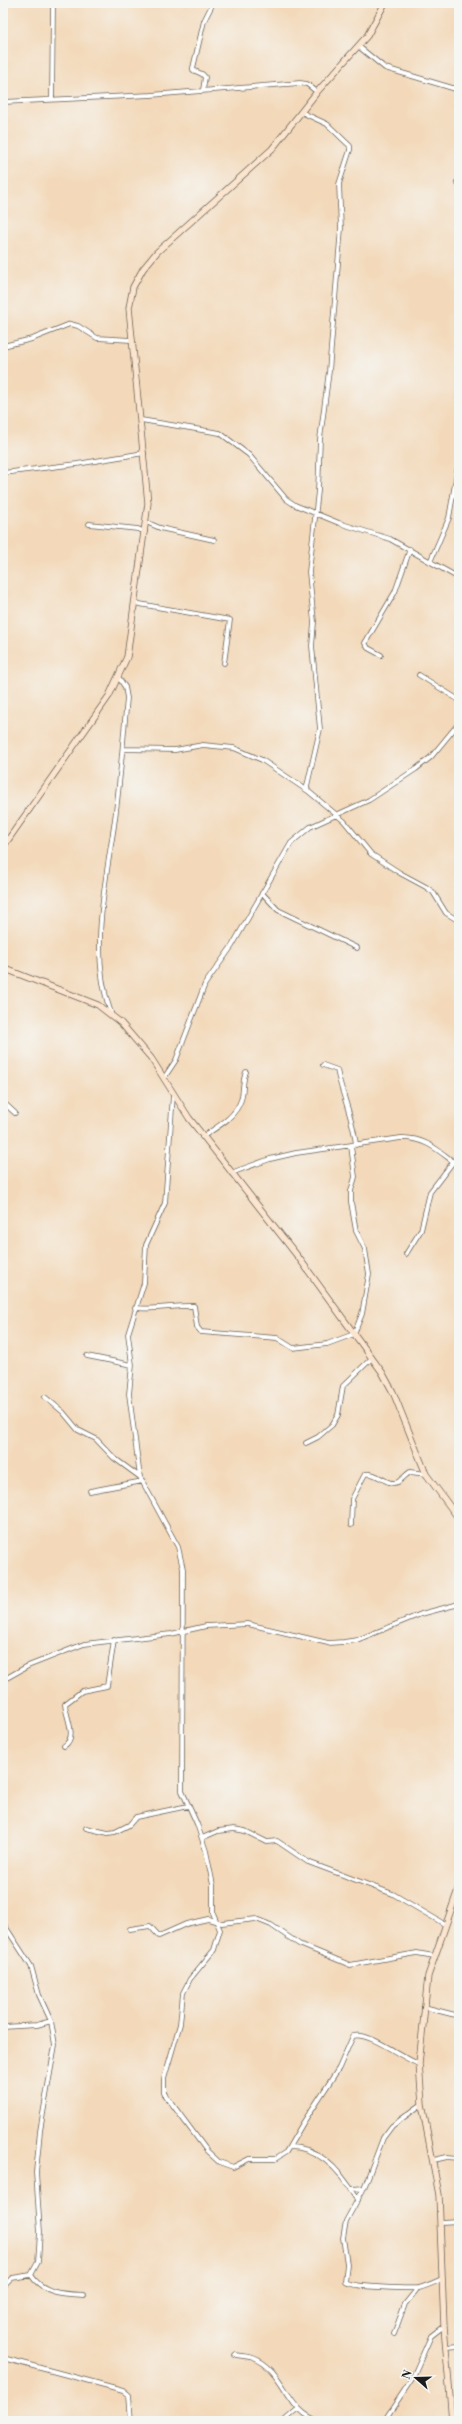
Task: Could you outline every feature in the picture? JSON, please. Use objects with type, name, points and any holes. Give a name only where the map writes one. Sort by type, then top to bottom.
[{"type":"main road","points":[[3,847],[105,702],[119,678],[127,657],[148,503],[145,453],[131,340],[129,308],[133,287],[143,269],[182,229],[259,163],[317,92],[367,36],[384,3]]},
{"type":"main road","points":[[3,968],[98,1006],[111,1013],[151,1058],[164,1078],[172,1095],[202,1137],[299,1258],[372,1358],[393,1392],[426,1474],[459,1519]]},
{"type":"main road","points":[[452,2421],[444,2326],[441,2222],[434,2160],[422,2104],[419,2064],[428,1976],[459,1887]]},
{"type":"street","points":[[52,99],[53,3]]},
{"type":"street","points":[[203,90],[204,77],[202,74],[193,70],[193,68],[204,21],[213,3]]},
{"type":"street","points":[[358,46],[385,68],[459,90]]},
{"type":"street","points":[[3,102],[151,95],[300,83],[306,84],[317,92]]},
{"type":"street","points":[[301,112],[327,124],[350,146],[339,184],[341,228],[336,266],[330,364],[320,440],[316,515],[311,554],[310,589],[314,622],[312,646],[320,729],[313,765],[308,781],[308,791]]},
{"type":"street","points":[[3,346],[32,339],[70,324],[78,326],[97,338],[131,340]]},
{"type":"street","points":[[141,420],[220,432],[249,455],[286,499],[316,515],[390,539],[459,578]]},
{"type":"street","points":[[3,473],[99,461],[145,453]]},
{"type":"street","points":[[430,562],[449,518],[459,461]]},
{"type":"street","points":[[146,522],[160,528],[214,540]]},
{"type":"street","points":[[89,524],[138,529],[145,532]]},
{"type":"street","points":[[381,655],[368,648],[365,643],[395,592],[410,550]]},
{"type":"street","points":[[134,602],[230,620],[224,663]]},
{"type":"street","points":[[419,676],[459,700]]},
{"type":"street","points":[[111,1013],[104,992],[101,920],[127,698],[125,687],[119,678]]},
{"type":"street","points":[[164,1078],[176,1060],[205,984],[232,946],[262,892],[294,840],[310,827],[334,814],[369,800],[416,769],[431,757],[459,723]]},
{"type":"street","points":[[122,749],[175,750],[203,745],[234,748],[262,760],[308,791],[344,821],[371,854],[400,873],[426,886],[433,892],[446,913],[459,921]]},
{"type":"street","points":[[262,892],[278,910],[357,948]]},
{"type":"street","points":[[323,1065],[337,1070],[349,1117],[355,1130],[356,1145]]},
{"type":"street","points":[[202,1137],[236,1110],[241,1099],[241,1085],[246,1072]]},
{"type":"street","points":[[140,1477],[129,1403],[132,1365],[128,1334],[144,1283],[148,1241],[165,1203],[172,1095]]},
{"type":"street","points":[[3,1102],[15,1113]]},
{"type":"street","points":[[231,1173],[270,1159],[409,1138],[434,1146],[459,1166]]},
{"type":"street","points":[[135,1308],[152,1310],[165,1307],[194,1306],[197,1328],[201,1332],[277,1338],[293,1348],[328,1344],[354,1334],[362,1314],[369,1274],[365,1249],[356,1231],[351,1202],[351,1191],[355,1177],[351,1146]]},
{"type":"street","points":[[406,1254],[421,1230],[430,1192],[453,1162]]},
{"type":"street","points":[[87,1356],[132,1365]]},
{"type":"street","points":[[306,1443],[318,1437],[332,1425],[338,1415],[343,1386],[362,1365],[372,1358]]},
{"type":"street","points":[[45,1397],[63,1412],[78,1430],[96,1440],[114,1458],[140,1477],[178,1547],[183,1569],[182,1792],[202,1838],[213,1885],[213,1913],[220,1930],[214,1950],[190,1979],[182,1993],[180,2024],[164,2079],[164,2093],[207,2151],[219,2162],[233,2167],[254,2159],[275,2159],[281,2156],[290,2147],[339,2068],[353,2036],[359,2035],[390,2048],[404,2058],[419,2064]]},
{"type":"street","points":[[351,1525],[354,1494],[365,1474],[374,1474],[392,1483],[396,1482],[410,1472],[426,1474]]},
{"type":"street","points":[[90,1491],[143,1481]]},
{"type":"street","points":[[3,1680],[28,1666],[84,1644],[182,1632],[206,1626],[248,1624],[328,1643],[344,1642],[357,1640],[408,1618],[459,1604]]},
{"type":"street","points":[[64,1746],[70,1742],[72,1737],[65,1704],[82,1691],[107,1686],[114,1640]]},
{"type":"street","points":[[86,1828],[108,1833],[115,1832],[129,1825],[136,1817],[188,1806]]},
{"type":"street","points":[[202,1838],[218,1831],[234,1829],[245,1831],[267,1842],[275,1840],[308,1862],[393,1894],[446,1925]]},
{"type":"street","points":[[130,1929],[150,1926],[159,1936],[186,1924],[208,1919],[217,1921],[250,1919],[262,1921],[299,1944],[350,1965],[355,1966],[417,1953],[434,1956]]},
{"type":"street","points":[[3,1923],[31,1966],[38,1995],[51,2021],[55,2053],[40,2131],[36,2172],[40,2232],[38,2262],[31,2275]]},
{"type":"street","points":[[424,2006],[459,2016]]},
{"type":"street","points":[[3,2028],[37,2025],[51,2021]]},
{"type":"street","points":[[422,2104],[392,2126],[382,2138],[364,2188],[343,2229],[343,2245],[347,2264],[345,2282],[352,2286],[363,2287],[418,2288],[442,2279]]},
{"type":"street","points":[[294,2139],[298,2147]]},
{"type":"street","points":[[290,2147],[298,2147],[307,2150],[336,2168],[352,2189],[358,2200]]},
{"type":"street","points":[[434,2160],[447,2157],[459,2158]]},
{"type":"street","points":[[352,2189],[364,2188]]},
{"type":"street","points":[[441,2222],[459,2221]]},
{"type":"street","points":[[3,2287],[12,2278],[31,2275]]},
{"type":"street","points":[[31,2275],[38,2283],[53,2292],[84,2294]]},
{"type":"street","points":[[394,2334],[406,2304],[418,2288]]},
{"type":"street","points":[[384,2421],[412,2380],[431,2336],[444,2326]]},
{"type":"street","points":[[446,2347],[459,2346]]},
{"type":"street","points":[[235,2355],[252,2358],[269,2369],[298,2409],[309,2418],[320,2421]]},
{"type":"street","points":[[3,2358],[123,2390],[129,2395],[131,2421]]},
{"type":"street","points":[[284,2421],[298,2409]]}]
